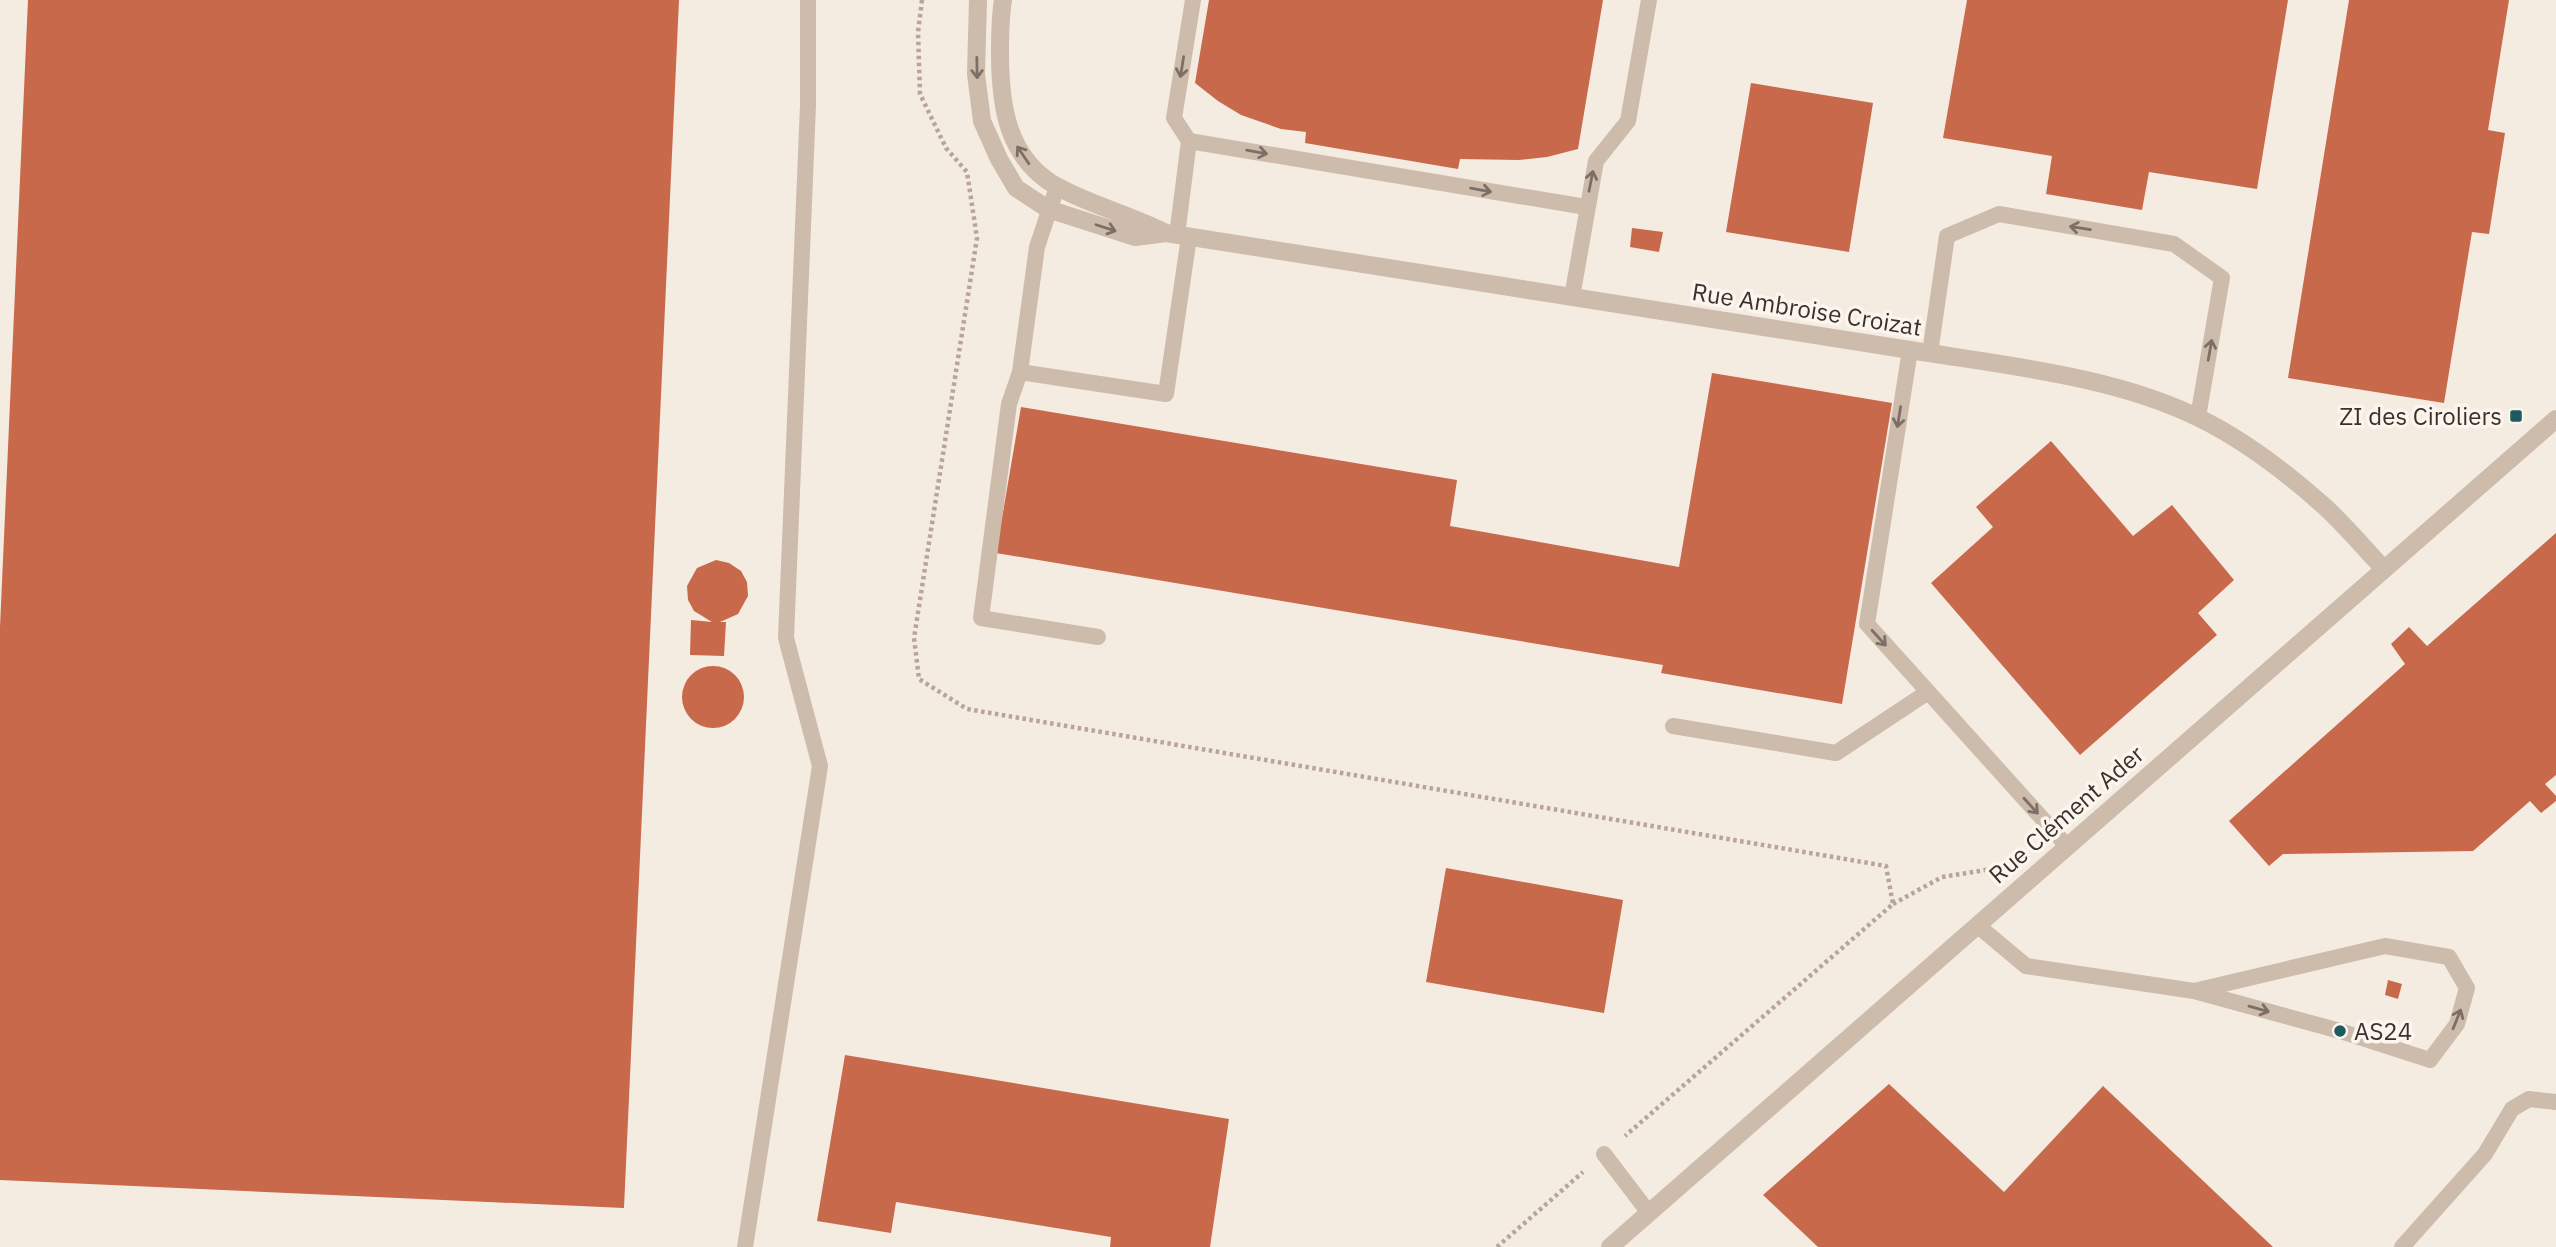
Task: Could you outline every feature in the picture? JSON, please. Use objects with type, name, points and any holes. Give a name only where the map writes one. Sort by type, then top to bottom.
[{"type":"street","name":"Rue Ambroise Croizat","points":[[978,0],[976,74],[982,121],[1016,188],[1048,209],[1135,237],[1178,235],[1930,353],[2096,383],[2157,400],[2233,436],[2325,507],[2383,568]]},
{"type":"street","name":"Rue Ambroise Croizat","points":[[1003,0],[1000,14],[1000,93],[1012,139],[1032,169],[1057,187],[1178,235]]},
{"type":"street","name":"Rue Clément Ader","points":[[1610,1247],[2556,419]]},
{"type":"lane","points":[[745,1247],[820,766],[786,638],[808,105],[808,0]]},
{"type":"lane","points":[[1020,372],[1166,394],[1178,235],[1189,141],[1174,118],[1193,0]]},
{"type":"lane","points":[[1572,297],[1595,161],[1628,121],[1649,0]]},
{"type":"lane","points":[[1189,141],[1586,207]]},
{"type":"lane","points":[[1057,187],[1037,247],[1020,372],[1009,404],[981,618],[1098,637]]},
{"type":"lane","points":[[1930,353],[1947,236],[1998,214],[2174,244],[2222,278],[2197,417]]},
{"type":"lane","points":[[1910,350],[1867,624],[2067,846]]},
{"type":"lane","points":[[1673,726],[1836,753],[1928,692]]},
{"type":"lane","points":[[1977,925],[2026,966],[2194,991],[2340,1031],[2430,1060],[2457,1024],[2467,988],[2449,957],[2385,946],[2194,991]]},
{"type":"lane","points":[[2402,1247],[2485,1154],[2512,1109],[2529,1099],[2556,1102]]},
{"type":"lane","points":[[1604,1154],[1649,1213]]},
{"type":"path","points":[[922,0],[918,32],[920,94],[946,148],[967,172],[977,238],[914,638],[919,679],[967,709],[1886,866],[1893,904]]},
{"type":"path","points":[[1497,1247],[1893,904],[1942,877],[1994,868],[2041,868]]},
{"type":"building","points":[[28,0],[679,0],[624,1208],[0,1180],[0,627]]},
{"type":"building","points":[[1209,0],[1603,0],[1578,149],[1547,157],[1519,160],[1460,159],[1458,169],[1305,143],[1306,132],[1281,129],[1241,115],[1195,83]]},
{"type":"building","points":[[1967,0],[2288,0],[2257,189],[2149,172],[2142,210],[2046,194],[2052,156],[1943,138]]},
{"type":"building","points":[[2349,0],[2509,0],[2488,130],[2505,133],[2489,234],[2472,232],[2444,403],[2288,378]]},
{"type":"building","points":[[1751,83],[1873,103],[1849,252],[1726,232]]},
{"type":"building","points":[[1632,228],[1663,232],[1659,252],[1630,247]]},
{"type":"building","points":[[1712,373],[1892,403],[1842,704],[1661,673],[1663,665],[996,553],[1021,407],[1457,480],[1450,526],[1679,567]]},
{"type":"building","points":[[2051,441],[2133,536],[2172,505],[2234,580],[2198,613],[2217,635],[2080,755],[1931,583],[1993,527],[1976,507]]},
{"type":"building","points":[[2556,533],[2556,775],[2545,784],[2556,796],[2556,801],[2541,813],[2530,801],[2473,851],[2283,854],[2269,866],[2229,821],[2405,664],[2391,644],[2409,627],[2427,646]]},
{"type":"building","points":[[716,560],[729,563],[741,571],[747,582],[748,596],[738,614],[720,622],[726,622],[724,656],[690,655],[691,620],[712,622],[694,611],[688,600],[687,586],[697,568]]},
{"type":"building","points":[[713,666],[735,675],[744,697],[735,719],[713,728],[691,719],[682,697],[691,675]]},
{"type":"building","points":[[1446,868],[1623,900],[1604,1013],[1426,982]]},
{"type":"building","points":[[2388,980],[2402,984],[2398,999],[2385,995]]},
{"type":"building","points":[[845,1055],[1229,1119],[1210,1247],[1110,1247],[1111,1237],[896,1202],[891,1233],[817,1221]]},
{"type":"building","points":[[1889,1084],[2004,1192],[2103,1086],[2273,1247],[1818,1247],[1763,1195]]},
{"type":"place","name":"ZI des Ciroliers","points":[[2516,416]]},
{"type":"place","name":"AS24","points":[[2340,1031]]}]
